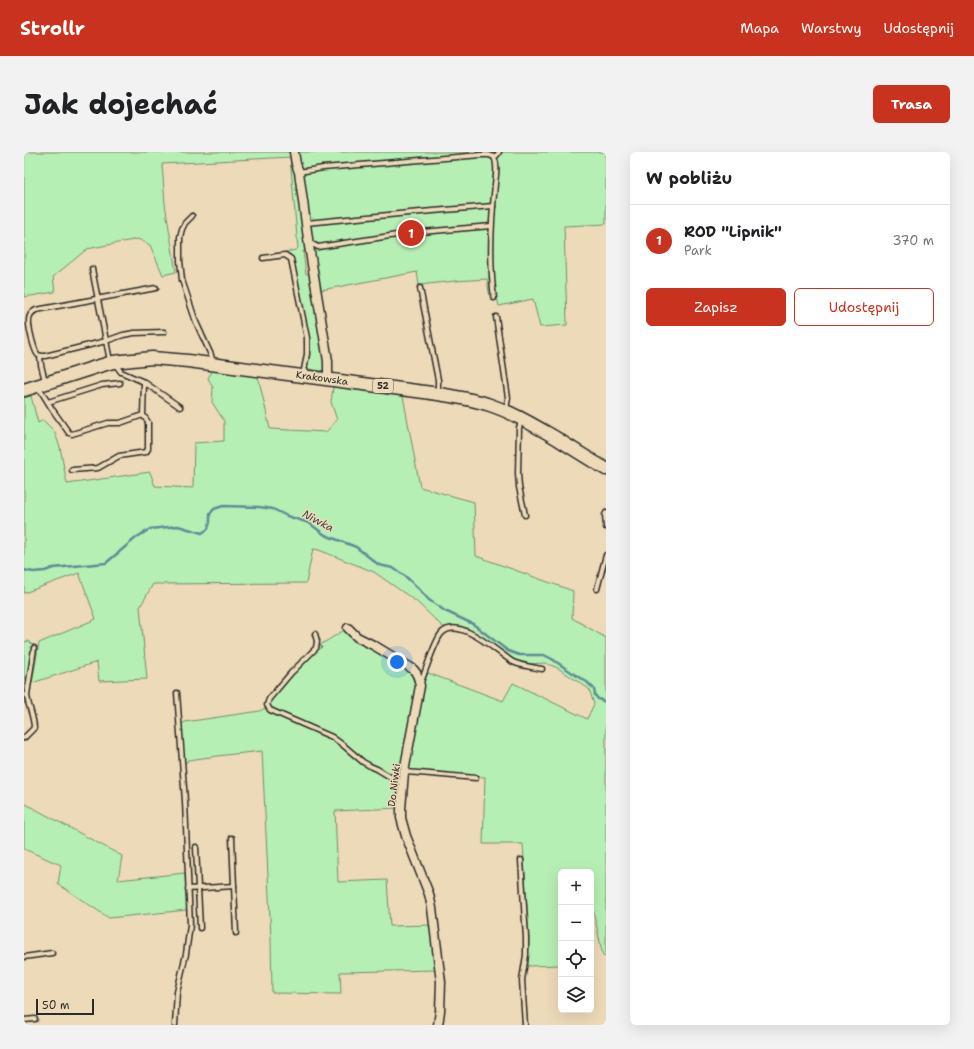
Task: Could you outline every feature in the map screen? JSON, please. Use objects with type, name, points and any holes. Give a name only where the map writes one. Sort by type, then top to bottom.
[{"type":"main road","name":"Krakowska","points":[[24,390],[96,366],[129,360],[152,358],[175,359],[438,393],[491,405],[522,418],[606,469]]},
{"type":"street","points":[[294,152],[299,172],[308,242],[328,361],[328,379]]},
{"type":"street","points":[[348,628],[357,636],[413,669],[417,673],[420,686]]},
{"type":"street","name":"Do Niwki","points":[[420,686],[404,772],[401,818],[406,836],[429,894],[432,908],[441,982],[438,1025]]},
{"type":"lane","points":[[494,157],[499,152]]},
{"type":"lane","points":[[299,172],[323,168],[481,154],[494,157],[496,160],[496,167],[491,226],[491,278],[494,298]]},
{"type":"lane","points":[[306,223],[409,212],[493,206]]},
{"type":"lane","points":[[192,216],[185,223],[180,237],[182,280],[196,322],[211,355],[213,364]]},
{"type":"lane","points":[[308,242],[318,246],[410,233],[491,226]]},
{"type":"lane","points":[[262,258],[285,255],[291,259],[307,338],[307,354],[303,376]]},
{"type":"lane","points":[[92,268],[106,341],[112,363],[121,372],[144,382],[180,407]]},
{"type":"lane","points":[[143,415],[120,423],[108,423],[72,434],[68,433],[48,402],[42,385],[40,356],[35,350],[29,326],[29,319],[31,314],[36,310],[156,288]]},
{"type":"lane","points":[[420,288],[438,380],[438,393]]},
{"type":"lane","points":[[496,317],[508,398],[505,411]]},
{"type":"lane","points":[[40,356],[106,341],[123,335],[164,332]]},
{"type":"lane","points":[[72,470],[98,468],[119,456],[146,452],[148,449],[148,422],[143,415],[144,382]]},
{"type":"lane","points":[[48,402],[102,385],[120,383]]},
{"type":"lane","points":[[522,418],[519,428],[518,472],[519,487],[525,515]]},
{"type":"lane","points":[[606,513],[606,527]]},
{"type":"lane","points":[[597,589],[606,555]]},
{"type":"lane","points":[[420,686],[436,645],[442,634],[448,629],[460,629],[470,632],[514,662],[525,666],[542,669]]},
{"type":"lane","points":[[315,634],[317,641],[316,648],[291,673],[269,699],[267,702],[268,708],[277,714],[317,730],[332,738],[363,762],[396,781],[404,782]]},
{"type":"lane","points":[[24,738],[34,728],[27,695],[34,648]]},
{"type":"lane","points":[[175,1025],[177,992],[185,961],[190,925],[185,801],[177,693]]},
{"type":"lane","points":[[404,772],[476,778]]},
{"type":"lane","points":[[232,838],[236,933]]},
{"type":"lane","points":[[196,847],[200,928]]},
{"type":"lane","points":[[521,860],[526,938],[526,955],[522,980],[525,1025]]},
{"type":"lane","points":[[188,888],[234,886]]},
{"type":"lane","points":[[24,957],[52,953]]},
{"type":"lane","points":[[24,1020],[35,1019]]},
{"type":"green space","points":[[24,152],[606,152],[606,224],[564,226],[567,325],[540,327],[533,299],[499,306],[497,298],[490,298],[487,279],[419,285],[417,272],[321,290],[313,246],[308,250],[303,251],[306,274],[311,274],[325,358],[324,369],[322,371],[308,369],[308,330],[294,261],[290,254],[285,253],[298,248],[290,157],[162,164],[165,204],[176,272],[163,275],[150,245],[138,239],[87,249],[53,277],[55,292],[24,297]]},
{"type":"green space","points":[[213,370],[258,376],[270,429],[326,432],[337,420],[331,402],[333,387],[403,396],[420,487],[474,502],[476,556],[573,591],[572,618],[606,638],[606,955],[603,956],[594,915],[594,869],[558,869],[558,965],[528,966],[529,940],[523,844],[483,844],[485,777],[413,771],[408,767],[422,686],[428,673],[503,701],[513,683],[587,719],[594,704],[589,689],[558,668],[545,663],[526,664],[514,660],[470,630],[459,626],[443,627],[417,602],[374,572],[313,549],[306,583],[153,584],[140,607],[147,679],[99,681],[97,662],[32,683],[39,643],[96,619],[79,573],[24,593],[24,398],[31,396],[38,423],[43,420],[54,431],[60,447],[67,484],[150,472],[155,486],[193,488],[194,443],[224,441],[224,421],[212,402],[213,388],[208,378]]},
{"type":"green space","points":[[346,629],[413,671],[417,683],[402,775],[399,778],[371,765],[340,741],[271,709],[269,703],[270,700],[301,665],[322,647],[320,645]]},
{"type":"green space","points":[[29,641],[33,645],[24,704],[24,642]]},
{"type":"green space","points":[[265,708],[270,712],[332,740],[395,783],[400,790],[399,808],[335,811],[338,882],[387,880],[390,926],[432,925],[437,970],[340,972],[341,994],[272,993],[271,938],[262,751],[188,760],[184,763],[181,728],[182,724],[185,722],[260,711]]},
{"type":"green space","points":[[24,803],[122,856],[118,880],[185,873],[187,910],[109,918],[58,884],[61,865],[24,849]]},
{"type":"waterway","name":"Niwka","points":[[24,570],[33,572],[45,571],[53,568],[106,563],[137,537],[150,529],[178,526],[202,533],[208,529],[210,514],[214,509],[223,506],[273,509],[287,516],[309,523],[325,535],[356,547],[379,565],[393,568],[405,576],[429,600],[445,611],[473,624],[508,651],[519,655],[544,655],[552,659],[587,682],[594,689],[595,695],[598,699],[606,702]]},
{"type":"place","name":"ROD \"Lipnik\"","points":[[411,233]]}]
